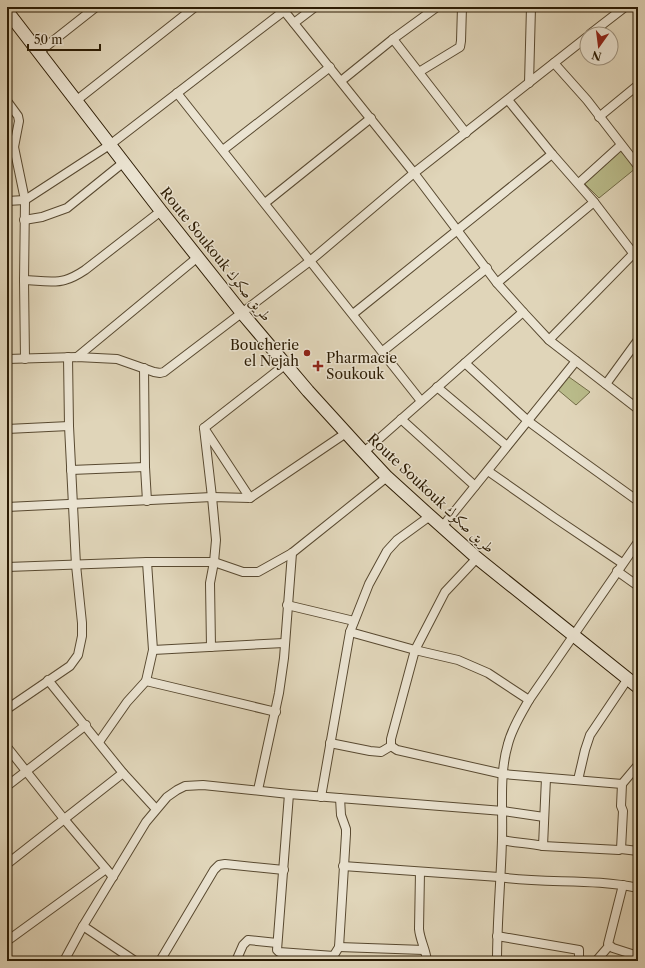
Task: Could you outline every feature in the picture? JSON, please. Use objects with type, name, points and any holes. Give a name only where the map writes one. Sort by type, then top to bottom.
[{"type":"street","points":[[39,52],[96,7]]},
{"type":"street","points":[[76,100],[195,7]]},
{"type":"street","points":[[294,23],[315,7]]},
{"type":"street","points":[[341,81],[393,39],[438,7]]},
{"type":"street","points":[[418,72],[460,47],[462,41],[462,7]]},
{"type":"street","points":[[529,83],[531,7]]},
{"type":"street","points":[[600,26],[625,7]]},
{"type":"street","points":[[7,201],[25,200],[111,144],[178,93],[283,9],[414,173],[497,283],[549,340],[638,409]]},
{"type":"street","name":"Route Soukouk طريق صكوك","points":[[7,11],[111,144],[161,211],[242,313],[346,433],[387,477],[477,558],[627,680],[638,687]]},
{"type":"street","points":[[393,39],[466,133]]},
{"type":"street","points":[[7,359],[77,357],[116,359],[160,373],[164,372],[310,261],[414,173],[579,43]]},
{"type":"street","points":[[554,63],[638,166]]},
{"type":"street","points":[[223,150],[330,67]]},
{"type":"street","points":[[599,117],[638,85]]},
{"type":"street","points":[[178,93],[421,401]]},
{"type":"street","points":[[7,100],[18,116],[19,121],[14,147]]},
{"type":"street","points":[[508,100],[635,251],[549,340]]},
{"type":"street","points":[[265,203],[371,118]]},
{"type":"street","points":[[7,138],[14,147],[25,200],[25,358]]},
{"type":"street","points":[[579,184],[621,145]]},
{"type":"street","points":[[353,314],[552,154]]},
{"type":"street","points":[[24,220],[42,217],[67,208],[124,162]]},
{"type":"street","points":[[497,283],[594,202]]},
{"type":"street","points":[[24,280],[63,281],[72,278],[85,270],[161,211]]},
{"type":"street","points":[[77,357],[198,257]]},
{"type":"street","points":[[382,351],[487,268]]},
{"type":"street","points":[[364,452],[523,312]]},
{"type":"street","points":[[606,384],[638,340]]},
{"type":"street","points":[[7,709],[70,666],[75,660],[80,648],[82,623],[76,565],[71,470],[68,357]]},
{"type":"street","points":[[442,527],[576,361]]},
{"type":"street","points":[[465,363],[528,421],[638,501]]},
{"type":"street","points":[[204,428],[286,364]]},
{"type":"street","points":[[144,368],[144,466],[146,501]]},
{"type":"street","points":[[437,387],[507,446]]},
{"type":"street","points":[[401,419],[475,486]]},
{"type":"street","points":[[7,429],[69,426]]},
{"type":"street","points":[[204,428],[216,540],[210,583],[211,648]]},
{"type":"street","points":[[204,428],[250,498]]},
{"type":"street","points":[[7,507],[212,497],[250,498],[346,433]]},
{"type":"street","points":[[71,470],[144,466]]},
{"type":"street","points":[[488,471],[622,563]]},
{"type":"street","points":[[7,567],[147,562],[214,562],[243,572],[258,572],[292,553],[387,477]]},
{"type":"street","points":[[321,797],[350,632],[354,621],[369,584],[387,551],[397,540],[430,516]]},
{"type":"street","points":[[497,961],[503,774],[508,744],[514,728],[529,700],[574,636],[622,563],[638,542]]},
{"type":"street","points":[[258,790],[279,693],[292,553]]},
{"type":"street","points":[[391,746],[391,739],[415,650],[445,592],[477,558]]},
{"type":"street","points":[[99,742],[127,702],[146,681],[153,650],[147,562]]},
{"type":"street","points":[[617,571],[638,586]]},
{"type":"street","points":[[287,605],[354,621]]},
{"type":"street","points":[[350,632],[415,650],[449,657],[468,664],[488,673],[529,700]]},
{"type":"street","points":[[153,650],[284,643]]},
{"type":"street","points":[[48,680],[86,725],[123,773],[156,809]]},
{"type":"street","points":[[578,780],[590,735],[627,680]]},
{"type":"street","points":[[146,681],[276,712]]},
{"type":"street","points":[[7,786],[86,725]]},
{"type":"street","points":[[330,743],[381,752],[391,746]]},
{"type":"street","points":[[391,746],[397,750],[503,774],[622,784]]},
{"type":"street","points":[[7,747],[64,819],[113,877]]},
{"type":"street","points":[[622,848],[624,811],[621,806],[622,784],[638,765]]},
{"type":"street","points":[[7,864],[123,773]]},
{"type":"street","points":[[543,846],[546,778]]},
{"type":"street","points":[[64,961],[83,926],[146,822],[167,797],[176,790],[185,786],[203,785],[321,797],[502,811],[544,817]]},
{"type":"street","points":[[289,794],[284,870],[276,950],[279,952],[332,959],[339,947],[346,829],[341,815],[340,798]]},
{"type":"street","points":[[502,840],[543,846],[619,850],[622,848],[638,851]]},
{"type":"street","points":[[160,961],[218,865],[225,864],[284,870]]},
{"type":"street","points":[[343,866],[638,888]]},
{"type":"street","points":[[7,941],[106,869]]},
{"type":"street","points":[[420,872],[419,929],[427,961]]},
{"type":"street","points":[[596,961],[609,946],[608,942],[623,886]]},
{"type":"street","points":[[83,926],[135,961]]},
{"type":"street","points":[[497,936],[579,950],[579,961]]},
{"type":"street","points":[[236,961],[243,945],[248,940],[277,943]]},
{"type":"street","points":[[609,946],[638,956]]},
{"type":"street","points":[[339,947],[424,950]]},
{"type":"green space","points":[[619,149],[636,168],[599,198],[584,183]]},
{"type":"green space","points":[[569,377],[590,392],[576,405],[557,389]]},
{"type":"place","name":"Boucherie el Nejah","points":[[307,353]]},
{"type":"place","name":"Pharmacie Soukouk","points":[[318,366]]}]
